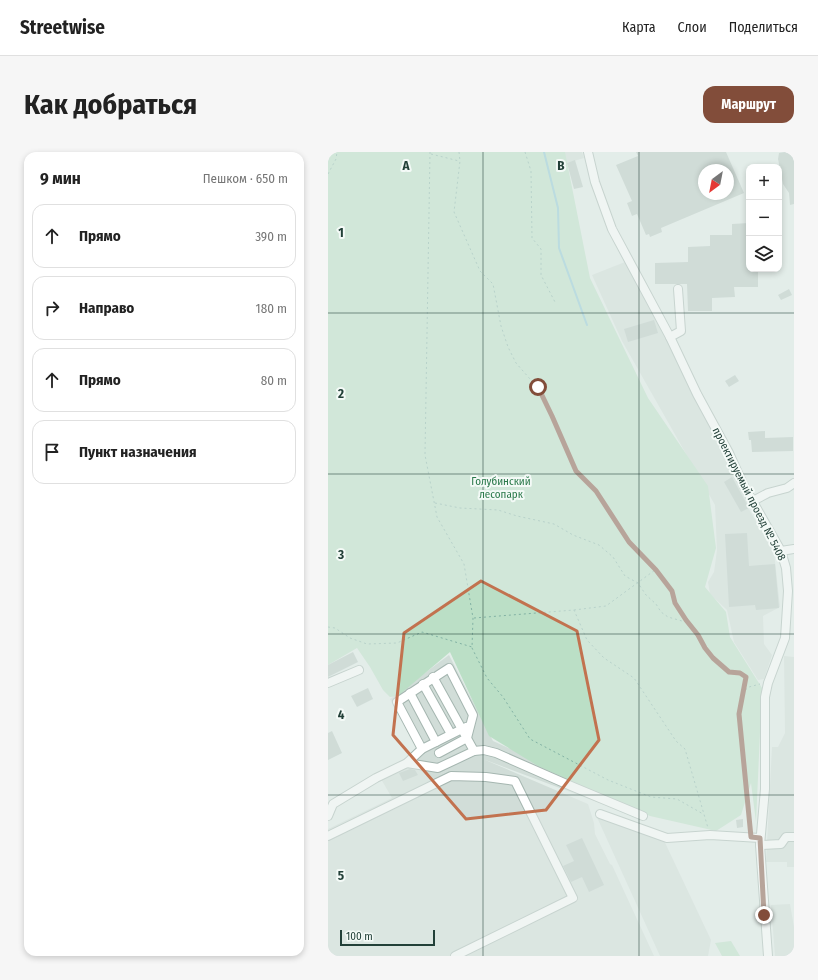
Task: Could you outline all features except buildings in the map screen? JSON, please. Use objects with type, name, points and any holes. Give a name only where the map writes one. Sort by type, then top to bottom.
[{"type":"street","name":"проектируемый проезд № 5408","points":[[588,152],[595,182],[612,229],[670,337],[697,394],[753,502],[781,551],[786,568],[788,591],[785,638],[768,683],[765,697],[765,789],[760,842],[768,956]]},
{"type":"street","points":[[670,337],[681,331],[678,289]]},
{"type":"street","points":[[753,502],[768,493],[787,488],[794,483]]},
{"type":"street","points":[[781,551],[794,550]]},
{"type":"street","points":[[422,749],[397,702],[433,677],[449,668],[473,715],[467,738],[440,753]]},
{"type":"street","points":[[328,683],[359,670]]},
{"type":"street","points":[[433,677],[474,751]]},
{"type":"street","points":[[423,684],[451,734]]},
{"type":"street","points":[[410,693],[436,742]]},
{"type":"street","points":[[328,816],[333,804],[376,778],[407,763],[422,749],[470,724]]},
{"type":"street","points":[[407,763],[438,768],[474,751],[484,750],[496,753],[643,816]]},
{"type":"street","points":[[328,836],[451,776],[486,777],[515,781],[573,898],[455,956]]},
{"type":"street","points":[[600,814],[667,838],[710,835],[751,837],[760,842],[781,844],[786,837],[794,837]]},
{"type":"path","points":[[328,174],[336,159],[337,152]]},
{"type":"path","points":[[459,152],[460,161],[454,212],[480,271],[493,284],[501,326],[508,347],[516,363],[538,387],[576,471],[596,491],[629,542],[656,570],[672,591],[675,603],[698,635],[705,648],[713,658],[729,672],[740,673],[746,677],[739,714],[751,837]]},
{"type":"path","points":[[525,152],[531,171],[532,238],[541,249],[541,276],[556,304]]},
{"type":"path","points":[[460,161],[430,153],[425,455],[437,517],[464,564],[474,618],[472,648],[487,678],[503,697],[530,739],[608,780],[651,797],[677,799],[703,814]]},
{"type":"path","points":[[434,503],[460,508],[498,510],[517,516],[554,524],[573,535],[600,545],[613,557],[625,576],[638,583],[646,595],[665,615],[682,621],[686,620]]},
{"type":"path","points":[[474,618],[606,606],[656,570]]},
{"type":"path","points":[[574,610],[587,640],[604,658],[634,678],[676,741],[686,749],[710,835]]},
{"type":"path","points":[[328,627],[335,628],[350,638],[367,644],[397,643],[422,632],[472,648]]},
{"type":"path","points":[[744,689],[768,683]]},
{"type":"highlighted area","points":[[481,581],[577,631],[599,740],[546,810],[466,819],[393,735],[404,633]]},
{"type":"shaded area","points":[[561,152],[582,152],[584,158],[567,163]]},
{"type":"shaded area","points":[[625,262],[656,317],[749,503],[747,506],[774,552],[780,607],[763,616],[764,644],[772,655],[764,679],[758,680],[734,642],[727,610],[710,594],[708,582],[714,572],[717,550],[715,505],[622,341],[592,275]]},
{"type":"shaded area","points":[[449,655],[493,741],[646,811],[642,819],[483,759],[588,804],[594,823],[595,834],[610,864],[612,865],[654,956],[328,956],[328,829],[392,798],[381,779],[411,756],[418,748],[390,699]]},
{"type":"shaded area","points":[[784,656],[794,657],[794,867],[787,867],[787,862],[766,862],[772,747],[778,747],[785,733]]},
{"type":"shaded area","points":[[601,811],[660,832],[711,940],[708,956],[660,956],[595,813]]},
{"type":"shaded area","points":[[790,904],[794,927],[794,956],[775,956],[771,905]]},
{"type":"green space","name":"Голубинский лесопарк","points":[[328,152],[565,152],[590,278],[648,398],[708,486],[716,548],[705,587],[726,612],[730,637],[762,688],[756,822],[751,783],[741,815],[716,831],[650,816],[538,766],[489,736],[450,652],[398,696],[390,697],[383,690],[357,648],[328,665]]},
{"type":"green space","points":[[731,941],[740,956],[722,956],[715,943]]},
{"type":"waterway","points":[[544,152],[558,208],[559,248],[587,325]]},
{"type":"route","points":[[538,387],[576,471],[596,491],[629,542],[656,570],[672,591],[675,603],[713,658],[729,672],[740,673],[746,677],[739,714],[751,837],[760,838],[764,915]]}]
